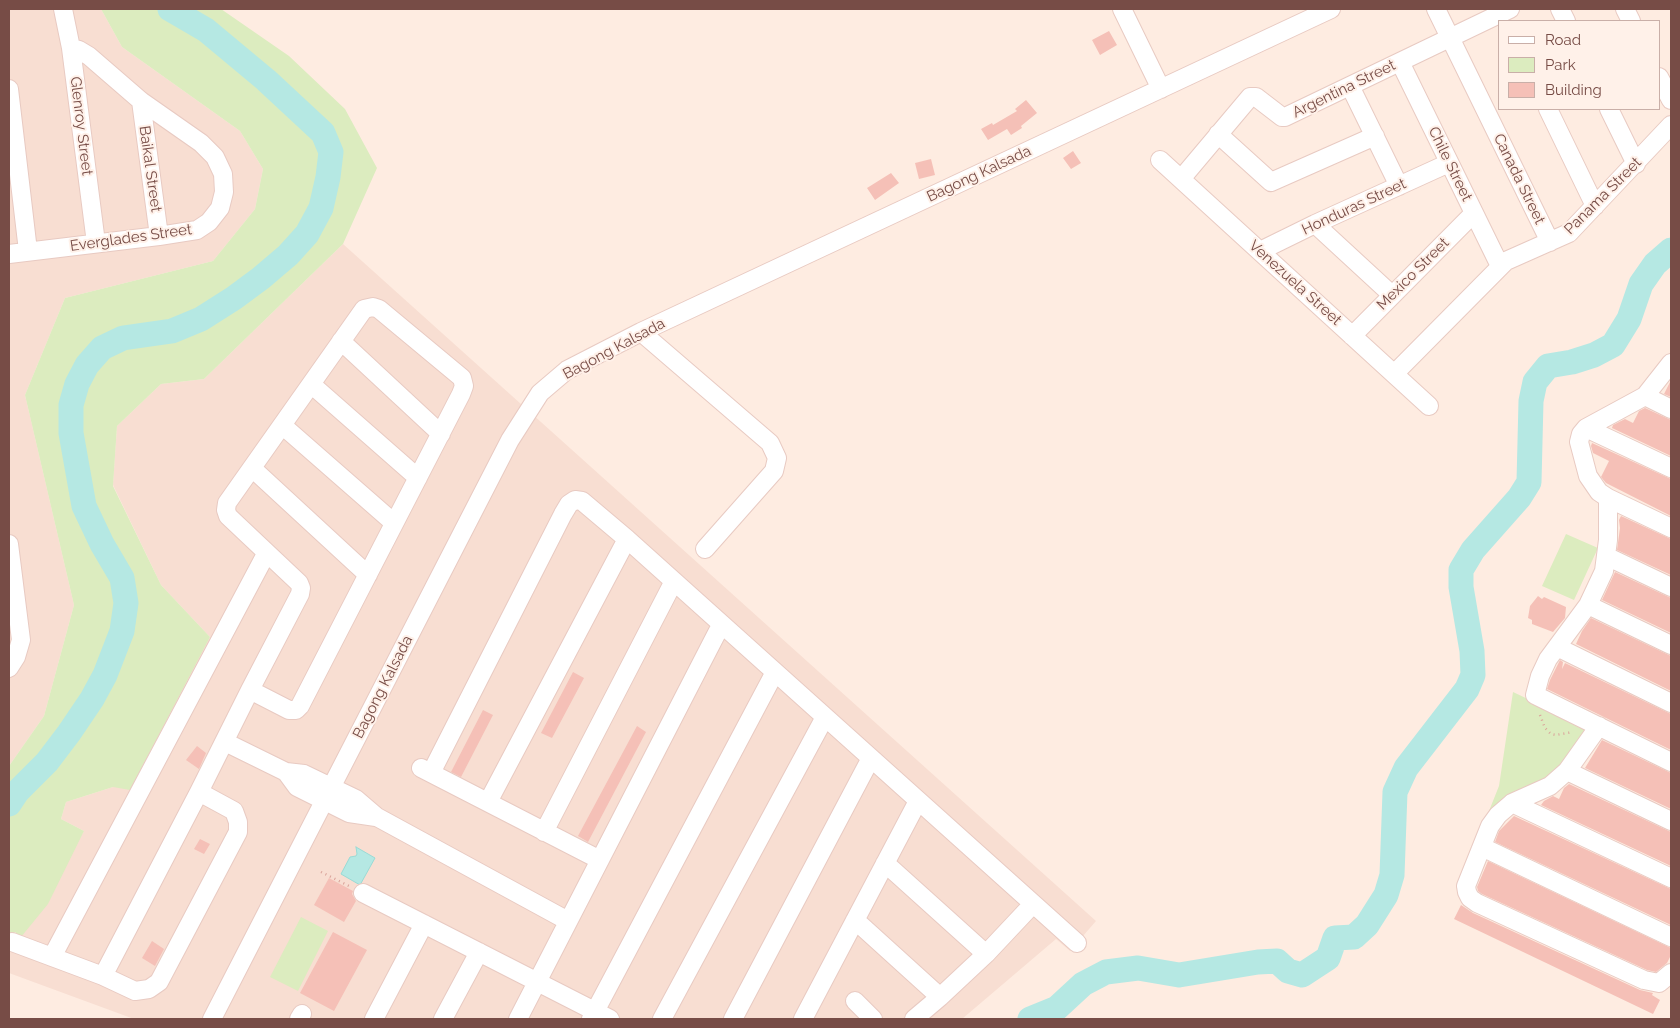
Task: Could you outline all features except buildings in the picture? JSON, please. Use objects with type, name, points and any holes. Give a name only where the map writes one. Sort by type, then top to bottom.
[{"type":"street","name":"Glenroy Street","points":[[63,9],[71,48],[96,243]]},
{"type":"street","points":[[1122,9],[1161,89]]},
{"type":"street","name":"Bagong Kalsada","points":[[212,1019],[510,440],[540,393],[567,370],[642,332],[1331,9]]},
{"type":"street","name":"Canada Street","points":[[1436,9],[1550,242]]},
{"type":"street","name":"Argentina Street","points":[[1181,179],[1250,97],[1256,97],[1282,117],[1285,117],[1450,38],[1505,14]]},
{"type":"street","name":"Everglades Street","points":[[9,254],[197,230],[209,222],[220,208],[224,192],[223,174],[215,157],[201,143],[141,101],[88,56],[79,50],[71,48]]},
{"type":"street","name":"Chile Street","points":[[1400,62],[1500,266]]},
{"type":"street","points":[[1660,79],[1671,100]]},
{"type":"street","points":[[1350,86],[1399,186]]},
{"type":"street","points":[[9,89],[28,251]]},
{"type":"street","name":"Baikal Street","points":[[141,101],[159,236]]},
{"type":"street","points":[[1548,110],[1595,206]]},
{"type":"street","points":[[1609,110],[1636,164]]},
{"type":"street","name":"Panama Street","points":[[1394,374],[1506,261],[1569,233],[1671,125]]},
{"type":"street","points":[[1218,134],[1271,182],[1375,136]]},
{"type":"street","name":"Venezuela Street","points":[[1160,160],[1429,406]]},
{"type":"street","name":"Honduras Street","points":[[1260,251],[1449,163]]},
{"type":"street","name":"Mexico Street","points":[[1352,336],[1474,213]]},
{"type":"street","points":[[1316,224],[1392,294]]},
{"type":"street","points":[[103,976],[200,792],[250,690],[300,594],[301,588],[299,583],[266,554],[228,516],[226,510],[227,503],[364,309],[373,307],[379,309],[462,378],[464,386],[300,706],[296,710],[289,710],[250,690]]},
{"type":"street","points":[[642,332],[770,443],[777,458],[774,471],[705,549]]},
{"type":"street","points":[[341,341],[441,434]]},
{"type":"street","points":[[1671,363],[1645,396],[1586,428],[1581,434],[1579,442],[1584,463],[1593,485],[1608,498],[1671,528]]},
{"type":"street","points":[[311,384],[418,478]]},
{"type":"street","points":[[1645,396],[1671,409]]},
{"type":"street","points":[[282,425],[394,523]]},
{"type":"street","points":[[1586,428],[1671,468]]},
{"type":"street","points":[[252,468],[368,574]]},
{"type":"street","points":[[1608,498],[1604,571],[1588,605],[1557,647],[1540,676],[1535,695],[1594,733],[1671,762]]},
{"type":"street","points":[[600,860],[426,770],[563,514],[569,504],[575,500],[582,501],[627,539],[1077,943]]},
{"type":"street","points":[[488,802],[627,539]]},
{"type":"street","points":[[9,544],[21,640],[16,657],[9,668]]},
{"type":"street","points":[[52,957],[266,554]]},
{"type":"street","points":[[1606,556],[1671,587]]},
{"type":"street","points":[[544,832],[674,581]]},
{"type":"street","points":[[1588,605],[1671,645]]},
{"type":"street","points":[[518,1019],[721,625]]},
{"type":"street","points":[[1557,647],[1671,703]]},
{"type":"street","points":[[363,893],[537,982],[599,1017],[776,672]]},
{"type":"street","points":[[662,1019],[825,717]]},
{"type":"street","points":[[1594,733],[1567,771],[1550,786],[1512,803],[1498,815],[1490,826],[1466,886],[1466,892],[1470,898],[1478,903],[1644,980],[1665,978]]},
{"type":"street","points":[[225,742],[286,772],[304,774],[328,794],[356,799],[377,817],[568,921]]},
{"type":"street","points":[[733,1019],[871,758]]},
{"type":"street","points":[[1567,771],[1671,821]]},
{"type":"street","points":[[12,942],[103,976],[135,991],[149,988],[159,982],[238,832],[238,822],[234,811],[200,792]]},
{"type":"street","points":[[803,1019],[918,801]]},
{"type":"street","points":[[1512,803],[1671,878]]},
{"type":"street","points":[[1482,847],[1671,938]]},
{"type":"street","points":[[885,863],[986,954]]},
{"type":"street","points":[[914,1019],[986,954],[1033,904]]},
{"type":"street","points":[[854,920],[940,997]]},
{"type":"street","points":[[374,1019],[424,924]]},
{"type":"street","points":[[443,1019],[479,952]]},
{"type":"street","points":[[855,1001],[873,1019]]},
{"type":"path","points":[[1538,714],[1541,716],[1547,730],[1552,734],[1594,733]]},
{"type":"path","points":[[322,872],[363,893]]},
{"type":"shaded area","points":[[9,9],[101,9],[122,47],[240,131],[263,169],[255,209],[213,261],[65,298],[25,395],[74,605],[44,716],[9,766]]},
{"type":"shaded area","points":[[343,244],[1096,921],[1070,951],[1056,939],[962,1019],[134,1019],[9,973],[9,939],[15,932],[20,937],[84,831],[61,819],[66,802],[113,787],[210,637],[161,585],[113,485],[117,426],[161,384],[204,379]]},
{"type":"green space","points":[[101,9],[221,9],[289,56],[345,109],[377,168],[343,244],[204,379],[161,384],[117,426],[113,486],[161,585],[210,637],[130,790],[113,787],[66,802],[61,819],[84,831],[48,904],[21,937],[15,932],[9,939],[9,766],[44,716],[74,605],[25,395],[65,298],[213,261],[255,209],[263,169],[240,131],[122,47]]},
{"type":"green space","points":[[1566,534],[1598,548],[1574,600],[1542,586]]},
{"type":"green space","points":[[1513,692],[1587,727],[1588,733],[1549,778],[1503,800],[1487,816],[1499,786]]},
{"type":"green space","points":[[301,917],[328,931],[298,991],[270,977]]},
{"type":"water","points":[[356,847],[375,858],[360,885],[341,874],[350,857],[356,856]]},
{"type":"waterway","points":[[9,804],[17,792],[47,762],[92,699],[105,675],[122,631],[126,603],[122,578],[102,544],[84,506],[71,433],[71,405],[77,384],[87,365],[102,348],[123,338],[172,331],[201,319],[261,278],[288,255],[307,234],[321,208],[328,177],[331,152],[323,133],[266,80],[206,30],[170,9]]},
{"type":"waterway","points":[[1030,1019],[1057,1008],[1083,984],[1106,972],[1138,968],[1179,975],[1258,962],[1277,961],[1288,971],[1302,975],[1328,958],[1335,938],[1354,937],[1367,925],[1386,895],[1392,875],[1395,792],[1406,768],[1467,689],[1473,675],[1472,651],[1461,587],[1461,570],[1473,550],[1519,498],[1529,482],[1531,401],[1535,382],[1548,366],[1572,362],[1594,355],[1613,345],[1629,319],[1641,284],[1655,264],[1671,250]]}]
